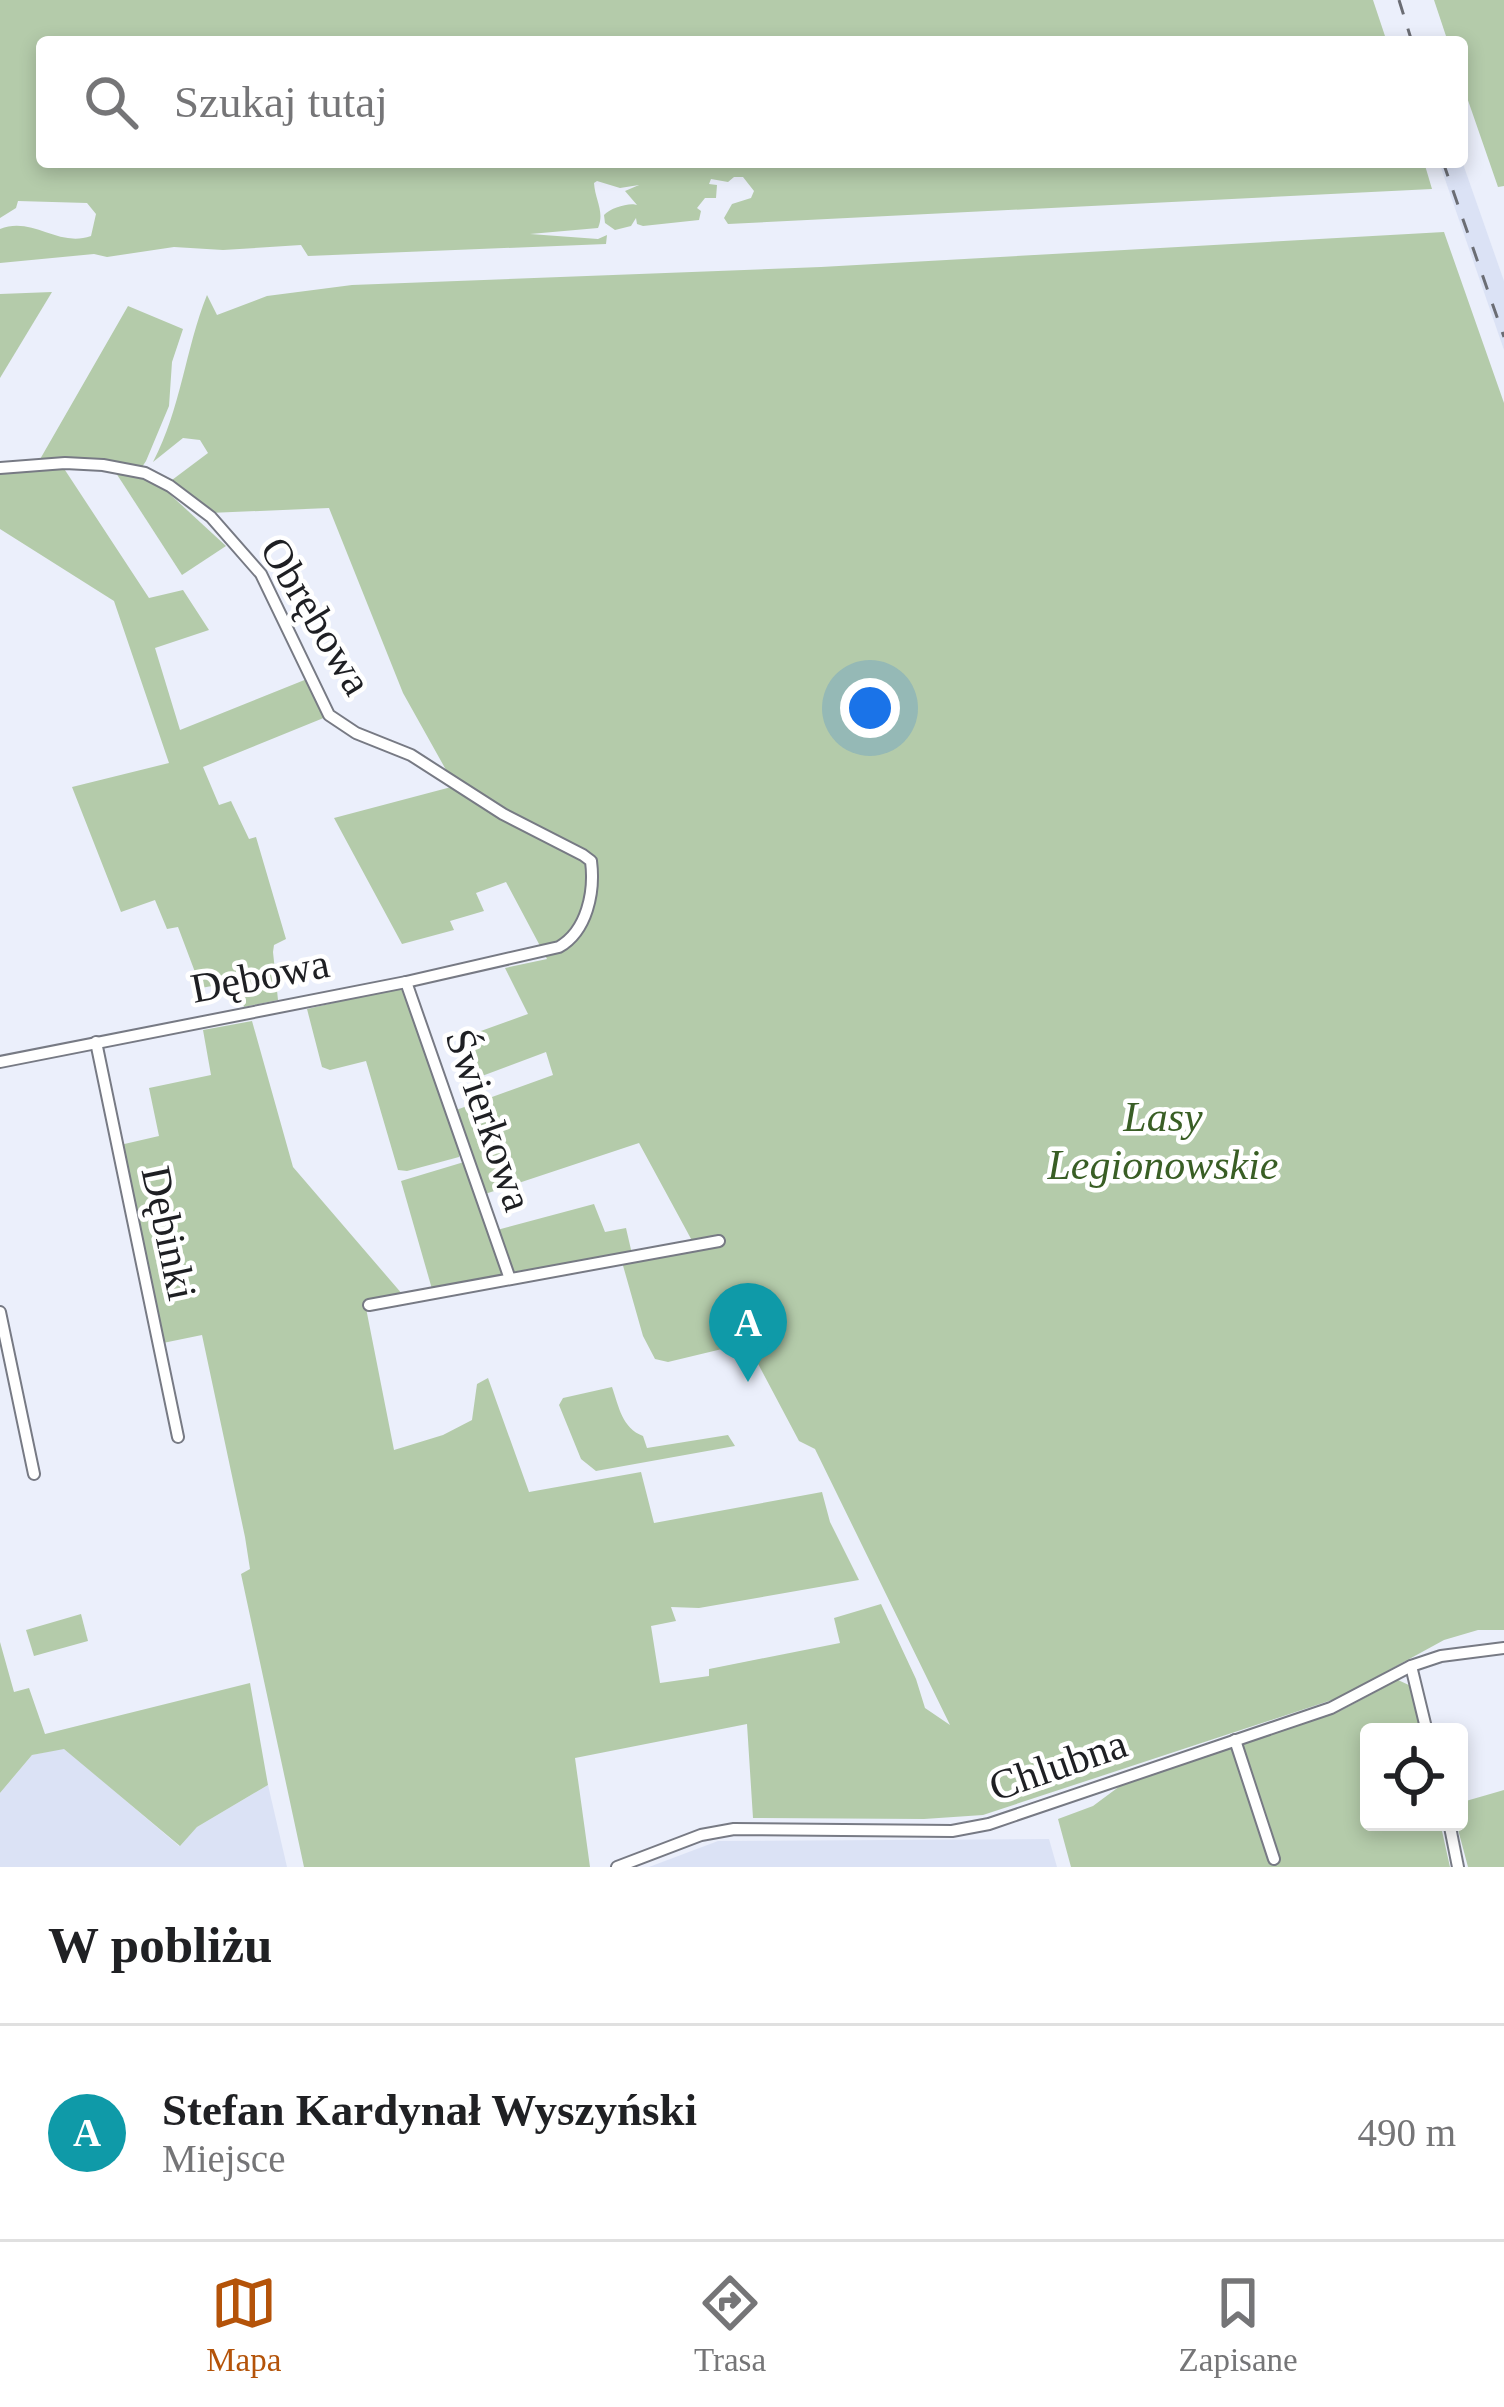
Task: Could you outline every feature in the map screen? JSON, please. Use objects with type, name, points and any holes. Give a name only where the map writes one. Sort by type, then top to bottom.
[{"type":"street","name":"Obrębowa","points":[[0,468],[65,463],[135,470],[170,485],[211,517],[261,574],[329,715],[356,733],[422,761],[503,814],[591,861],[588,911],[578,930],[559,947],[532,954]]},
{"type":"street","name":"Dębowa","points":[[0,1062],[532,954]]},
{"type":"street","name":"Świerkowa","points":[[406,982],[510,1279]]},
{"type":"street","name":"Dębinki","points":[[96,1042],[178,1438]]},
{"type":"street","name":"Świerkowa","points":[[369,1305],[718,1241]]},
{"type":"street","points":[[0,1312],[34,1474]]},
{"type":"street","name":"Chlubna","points":[[617,1867],[701,1835],[734,1829],[976,1828],[1331,1708],[1411,1666],[1441,1656],[1504,1648]]},
{"type":"street","points":[[1411,1666],[1425,1723]]},
{"type":"street","points":[[1235,1739],[1274,1859]]},
{"type":"street","points":[[1451,1831],[1458,1867]]},
{"type":"shaded area","points":[[1441,168],[1464,168],[1504,281],[1504,350]]},
{"type":"shaded area","points":[[64,1748],[179,1846],[197,1827],[268,1785],[287,1867],[0,1867],[0,1793],[32,1755]]},
{"type":"shaded area","points":[[1049,1839],[1057,1867],[649,1867],[718,1841]]},
{"type":"green space","points":[[0,0],[1373,0],[1385,36],[36,36],[36,168],[1426,168],[1432,189],[728,224],[724,218],[732,204],[751,198],[754,191],[743,177],[734,177],[728,182],[711,179],[709,184],[717,185],[716,198],[705,198],[697,208],[699,220],[643,226],[636,218],[631,226],[615,230],[605,223],[604,215],[620,206],[637,205],[625,191],[639,185],[620,188],[597,181],[598,228],[530,234],[598,239],[607,235],[606,244],[308,256],[301,245],[223,250],[174,247],[107,257],[94,254],[0,263],[0,229],[24,226],[79,239],[91,236],[96,214],[87,203],[18,201],[16,208],[0,218]]},
{"type":"green space","points":[[1434,0],[1504,0],[1504,186],[1498,187],[1468,100],[1468,36],[1446,36]]},
{"type":"green space","name":"Lasy Legionowskie","points":[[1444,232],[1504,403],[1504,1630],[1478,1630],[1444,1640],[1338,1698],[983,1815],[753,1818],[747,1724],[575,1758],[590,1867],[304,1867],[241,1574],[250,1569],[245,1537],[202,1335],[163,1343],[120,1145],[159,1136],[149,1088],[211,1075],[203,1030],[252,1021],[293,1167],[403,1295],[365,1303],[394,1450],[472,1420],[477,1384],[488,1378],[529,1492],[641,1472],[654,1523],[822,1492],[830,1522],[859,1580],[699,1608],[671,1607],[676,1621],[651,1626],[660,1683],[709,1676],[709,1669],[840,1643],[834,1618],[881,1604],[925,1708],[950,1725],[815,1449],[799,1441],[747,1343],[668,1362],[655,1359],[643,1336],[622,1262],[696,1248],[639,1143],[485,1194],[456,1110],[553,1075],[546,1052],[482,1076],[467,1036],[528,1014],[505,968],[547,959],[506,882],[476,893],[484,911],[450,921],[454,930],[402,944],[334,818],[455,786],[403,693],[329,508],[209,513],[172,480],[208,453],[200,440],[183,438],[153,462],[207,295],[217,315],[267,296],[352,285],[821,267]]},
{"type":"green space","points":[[52,292],[0,378],[0,294]]},
{"type":"green space","points":[[128,306],[183,329],[172,362],[169,406],[146,461],[142,467],[65,458],[39,461]]},
{"type":"green space","points":[[63,467],[149,598],[183,590],[209,630],[155,648],[180,730],[307,679],[326,717],[203,767],[219,805],[231,801],[249,839],[256,837],[286,939],[274,945],[273,952],[278,1000],[244,1007],[234,982],[201,988],[178,927],[167,929],[155,900],[121,912],[72,787],[169,763],[114,601],[0,529],[0,473]]},
{"type":"green space","points":[[116,473],[162,487],[226,546],[182,575]]},
{"type":"green space","points":[[398,988],[405,992],[460,1153],[407,1171],[398,1170],[366,1061],[330,1070],[322,1067],[307,1009]]},
{"type":"green space","points":[[464,1162],[504,1272],[502,1277],[432,1289],[401,1181]]},
{"type":"green space","points":[[594,1204],[605,1232],[626,1228],[632,1254],[511,1272],[497,1230]]},
{"type":"green space","points":[[612,1387],[626,1422],[643,1436],[647,1448],[728,1435],[735,1446],[596,1471],[581,1459],[559,1405],[563,1398]]},
{"type":"green space","points":[[81,1614],[88,1641],[34,1656],[26,1630]]},
{"type":"green space","points":[[0,1642],[14,1692],[29,1688],[45,1734],[250,1683],[268,1785],[197,1827],[180,1846],[64,1749],[32,1755],[0,1793]]},
{"type":"green space","points":[[1398,1680],[1411,1686],[1419,1723],[1360,1723],[1360,1831],[1442,1831],[1450,1867],[1071,1867],[1058,1819],[1093,1806],[1124,1783],[1342,1710]]},
{"type":"green space","points":[[1504,1790],[1504,1867],[1468,1867],[1458,1831],[1468,1831],[1468,1800]]},
{"type":"railway","points":[[1399,0],[1410,36]]},
{"type":"railway","points":[[1445,168],[1504,337]]},
{"type":"place","name":"Stefan Kardynał Wyszyński","points":[[748,1382]]}]
